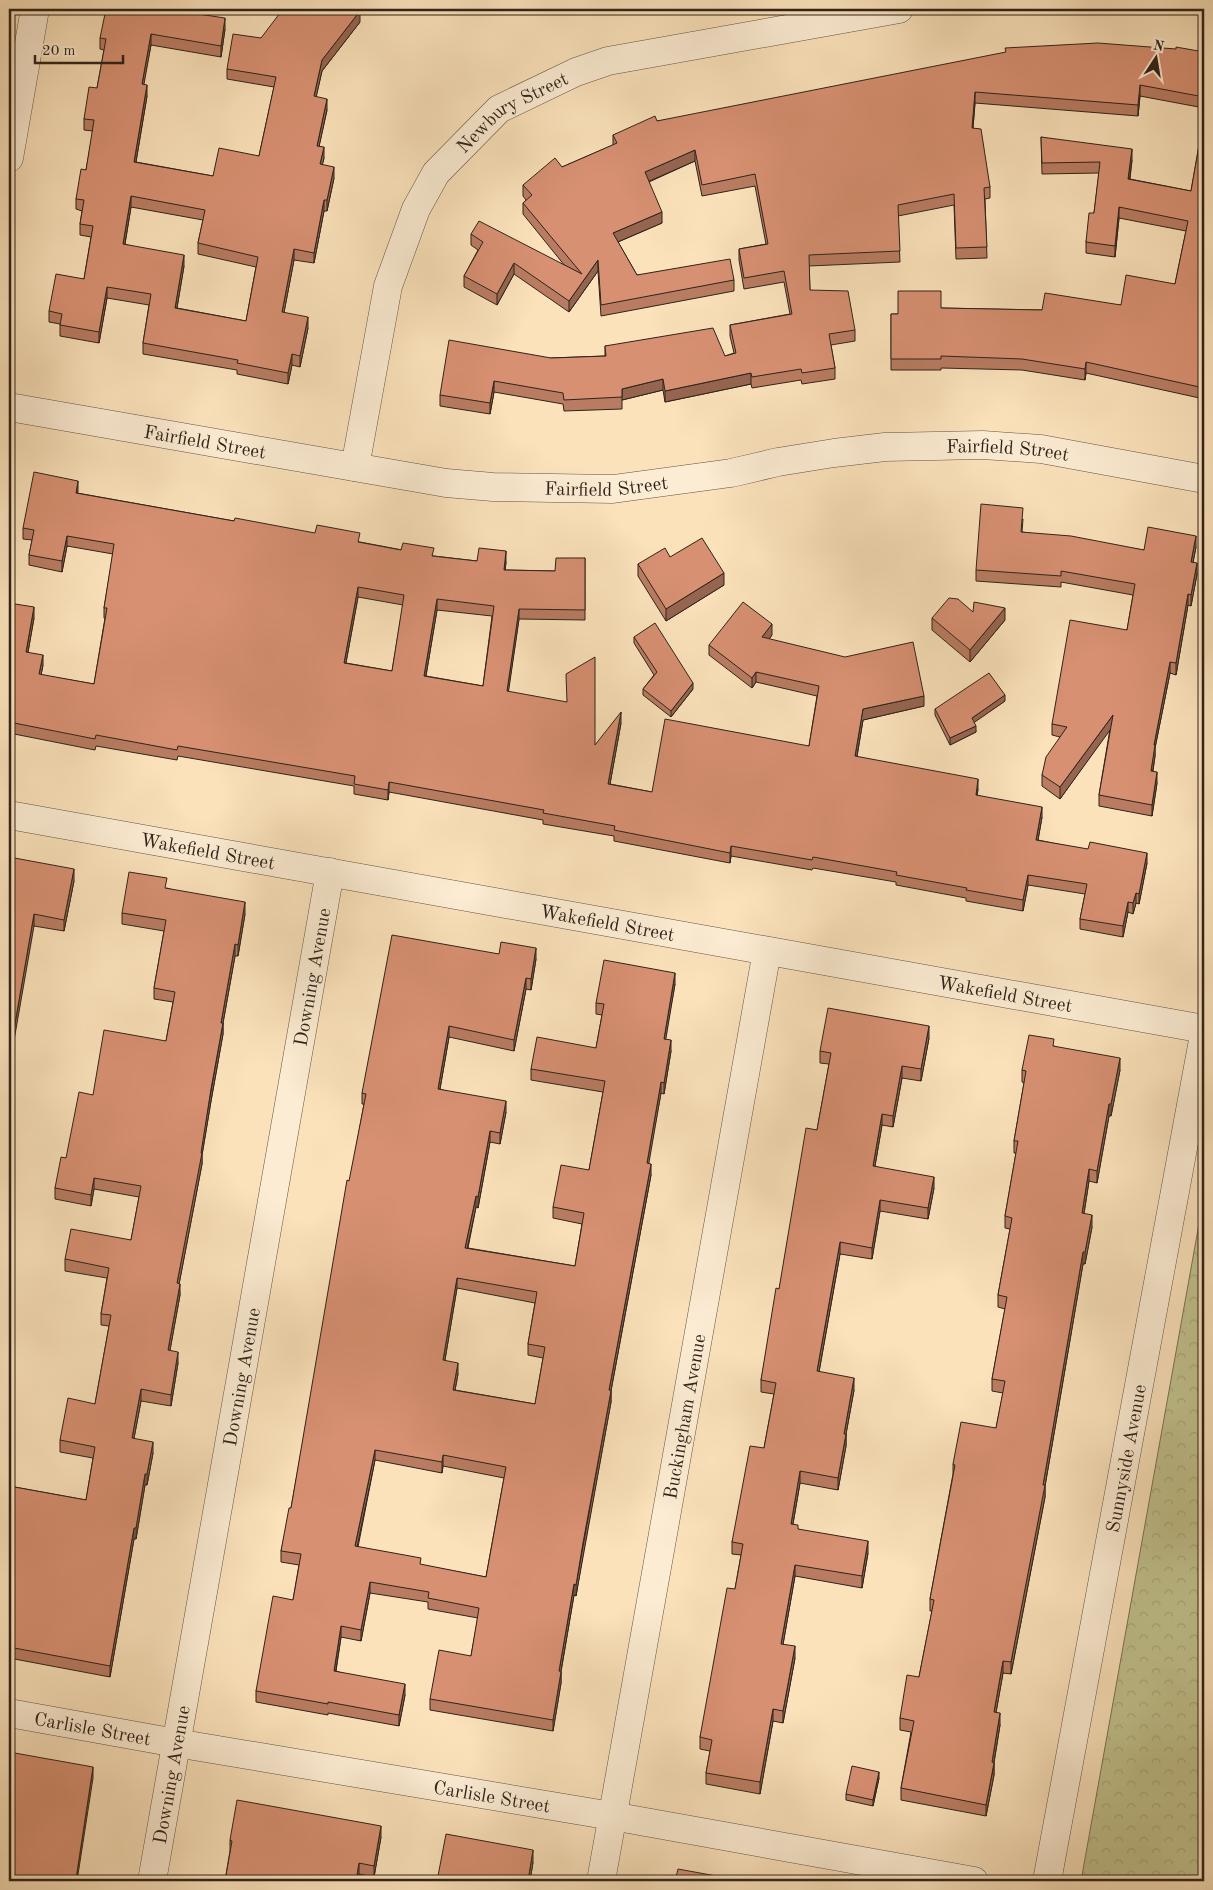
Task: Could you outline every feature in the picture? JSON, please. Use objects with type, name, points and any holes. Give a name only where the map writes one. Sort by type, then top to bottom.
[{"type":"street","points":[[9,158],[35,9]]},
{"type":"street","name":"Newbury Street","points":[[355,467],[388,286],[416,209],[436,173],[500,109],[576,72],[608,61],[899,9]]},
{"type":"street","name":"Fairfield Street","points":[[9,407],[446,483],[493,487],[613,488],[731,473],[778,462],[843,452],[885,448],[983,445],[1041,449],[1204,479]]},
{"type":"street","name":"Wakefield Street","points":[[9,815],[1204,1028]]},
{"type":"street","name":"Downing Avenue","points":[[152,1881],[330,872]]},
{"type":"street","name":"Buckingham Avenue","points":[[601,1881],[767,951]]},
{"type":"street","name":"Sunnyside Avenue","points":[[1047,1881],[1204,1035]]},
{"type":"street","name":"Carlisle Street","points":[[9,1713],[612,1816],[974,1881]]},
{"type":"green space","points":[[1204,1196],[1204,1881],[1081,1881]]},
{"type":"building","points":[[106,9],[165,9],[225,18],[221,46],[151,34],[142,84],[147,85],[134,162],[213,176],[219,148],[259,156],[276,77],[227,69],[233,34],[261,38],[283,9],[358,9],[360,11],[322,60],[314,96],[327,99],[317,146],[324,147],[320,164],[334,167],[327,200],[324,200],[314,253],[294,249],[282,312],[308,317],[300,356],[292,354],[288,373],[237,363],[238,360],[143,343],[151,294],[107,287],[99,332],[60,325],[62,314],[49,311],[56,274],[84,279],[93,226],[80,224],[84,200],[76,199],[81,169],[86,170],[94,120],[84,119],[89,87],[97,88],[106,39],[100,38]],"holes":[[[131,196],[205,210],[198,243],[258,257],[246,321],[175,308],[184,255],[123,244]]]},
{"type":"building","points":[[1098,43],[1176,49],[1176,47],[1204,52],[1204,97],[1140,85],[1138,105],[975,92],[972,128],[981,129],[990,187],[984,188],[987,247],[956,248],[954,194],[898,205],[900,251],[809,255],[810,290],[848,291],[855,330],[829,334],[835,368],[802,373],[801,369],[752,377],[751,373],[665,391],[663,379],[622,389],[622,397],[564,400],[563,393],[494,381],[490,403],[440,395],[449,340],[551,358],[606,356],[605,346],[713,328],[725,356],[736,353],[730,325],[792,314],[784,271],[744,278],[739,249],[768,244],[755,174],[702,185],[695,150],[645,172],[662,212],[613,233],[637,275],[730,259],[734,280],[601,305],[598,260],[569,301],[514,263],[497,294],[464,276],[483,242],[471,234],[479,221],[582,274],[523,203],[532,195],[523,185],[555,158],[562,167],[617,143],[613,135],[655,116],[657,121],[1006,52],[1005,48]]},
{"type":"building","points":[[1204,117],[1204,388],[1086,362],[1085,369],[1022,359],[941,356],[941,359],[891,359],[891,314],[898,314],[898,291],[941,291],[941,308],[1042,310],[1045,293],[1121,305],[1126,275],[1175,284],[1188,221],[1119,207],[1115,246],[1086,242],[1089,213],[1094,213],[1100,162],[1042,163],[1041,137],[1132,149],[1128,179],[1191,191]]},
{"type":"building","points":[[34,472],[78,481],[76,493],[234,521],[235,518],[315,533],[317,525],[360,533],[358,542],[401,550],[403,543],[434,548],[432,556],[477,561],[479,548],[506,551],[504,570],[555,571],[556,558],[585,558],[585,610],[519,609],[507,691],[567,702],[566,674],[595,657],[595,745],[621,712],[608,784],[652,792],[665,719],[809,746],[819,686],[756,672],[752,678],[709,645],[743,602],[772,624],[762,637],[845,657],[913,642],[924,696],[863,709],[855,756],[978,779],[976,795],[1042,807],[1036,840],[1088,849],[1090,842],[1147,853],[1139,894],[1136,893],[1133,903],[1128,902],[1123,926],[1080,919],[1087,884],[1028,875],[1023,900],[896,875],[897,872],[813,857],[812,860],[731,846],[730,853],[614,830],[615,826],[543,813],[544,810],[389,782],[388,790],[354,784],[355,776],[178,746],[177,750],[96,735],[95,739],[9,722],[9,603],[34,607],[26,652],[43,655],[39,674],[94,684],[107,608],[104,608],[114,544],[67,536],[62,561],[29,555],[34,530],[23,528]],"holes":[[[358,587],[404,595],[392,671],[344,663]],[[437,599],[494,606],[483,686],[424,676]]]},
{"type":"building","points":[[981,504],[1023,508],[1021,532],[1071,536],[1144,550],[1148,527],[1196,536],[1191,562],[1197,563],[1191,595],[1188,594],[1176,663],[1170,662],[1154,745],[1151,771],[1157,772],[1152,805],[1099,795],[1113,715],[1060,787],[1042,775],[1046,757],[1067,727],[1052,724],[1070,620],[1127,630],[1135,584],[1061,571],[1061,576],[976,570]]},
{"type":"building","points":[[702,538],[724,573],[666,609],[638,564],[665,548],[670,557]]},
{"type":"building","points":[[949,598],[958,599],[973,612],[974,602],[1005,608],[970,650],[932,618]]},
{"type":"building","points":[[655,623],[693,683],[671,711],[643,689],[657,672],[634,637]]},
{"type":"building","points":[[989,673],[1005,695],[972,718],[976,726],[950,738],[935,709]]},
{"type":"building","points":[[9,857],[74,869],[64,920],[34,914],[9,1058]]},
{"type":"building","points":[[129,872],[167,878],[165,888],[245,902],[238,945],[235,944],[221,1023],[223,1023],[202,1153],[177,1283],[180,1284],[168,1350],[178,1352],[171,1395],[141,1389],[132,1438],[153,1442],[147,1474],[145,1474],[136,1528],[134,1528],[110,1666],[9,1647],[9,1486],[86,1500],[95,1447],[60,1440],[68,1398],[95,1404],[111,1315],[101,1314],[109,1268],[65,1259],[71,1229],[131,1240],[141,1186],[94,1178],[91,1195],[55,1188],[61,1157],[66,1158],[79,1092],[93,1095],[104,1030],[166,1041],[175,992],[154,988],[166,920],[122,913]]},
{"type":"building","points":[[392,935],[499,954],[501,942],[536,948],[531,979],[526,978],[514,1040],[449,1026],[438,1089],[506,1101],[500,1133],[490,1131],[478,1197],[476,1196],[465,1248],[575,1266],[584,1213],[553,1207],[561,1165],[589,1170],[605,1081],[531,1069],[537,1037],[596,1048],[604,1004],[596,1003],[604,960],[675,973],[664,1039],[671,1040],[664,1083],[661,1082],[647,1163],[651,1164],[609,1390],[611,1391],[576,1585],[574,1584],[559,1671],[561,1672],[553,1720],[430,1699],[439,1650],[471,1656],[479,1608],[428,1598],[429,1592],[370,1582],[361,1630],[341,1626],[334,1671],[405,1684],[399,1715],[256,1691],[273,1596],[293,1600],[301,1554],[281,1551],[289,1508],[291,1508],[347,1180],[349,1181],[366,1094],[362,1093]],"holes":[[[457,1278],[537,1292],[528,1344],[545,1347],[535,1404],[453,1390],[458,1363],[443,1360]],[[375,1450],[442,1462],[443,1455],[506,1467],[486,1577],[420,1564],[421,1558],[355,1546]]]},
{"type":"building","points":[[828,1008],[929,1026],[921,1069],[902,1066],[893,1116],[882,1114],[873,1166],[934,1177],[928,1208],[880,1200],[872,1248],[840,1242],[817,1371],[854,1378],[844,1434],[846,1434],[838,1478],[800,1471],[791,1524],[798,1525],[798,1529],[868,1541],[862,1576],[795,1565],[781,1644],[795,1646],[783,1711],[773,1709],[760,1782],[706,1773],[712,1740],[700,1737],[727,1588],[735,1589],[743,1544],[732,1542],[750,1446],[764,1448],[776,1383],[761,1380],[776,1288],[779,1289],[806,1128],[817,1130],[831,1053],[820,1051]]},
{"type":"building","points":[[1029,1035],[1054,1039],[1053,1046],[1120,1058],[1111,1104],[1109,1104],[1097,1171],[1089,1169],[1082,1213],[1092,1215],[1085,1252],[1083,1252],[1043,1485],[1045,1485],[1011,1662],[1003,1661],[994,1712],[1000,1713],[992,1762],[994,1763],[986,1805],[901,1788],[914,1721],[900,1718],[907,1675],[919,1677],[934,1600],[930,1599],[955,1465],[953,1464],[961,1422],[996,1428],[1005,1381],[992,1379],[1007,1297],[998,1295],[1012,1218],[1005,1216],[1018,1141],[1014,1141],[1026,1071],[1022,1070]]},
{"type":"building","points":[[9,1752],[93,1767],[76,1879],[72,1881],[9,1881]]},
{"type":"building","points":[[852,1766],[879,1772],[873,1800],[846,1794]]},
{"type":"building","points":[[237,1800],[381,1826],[374,1866],[359,1863],[356,1881],[225,1881]]},
{"type":"building","points":[[446,1834],[533,1850],[528,1881],[454,1881],[454,1879],[438,1876]]},
{"type":"building","points":[[678,1869],[744,1881],[675,1881]]}]
